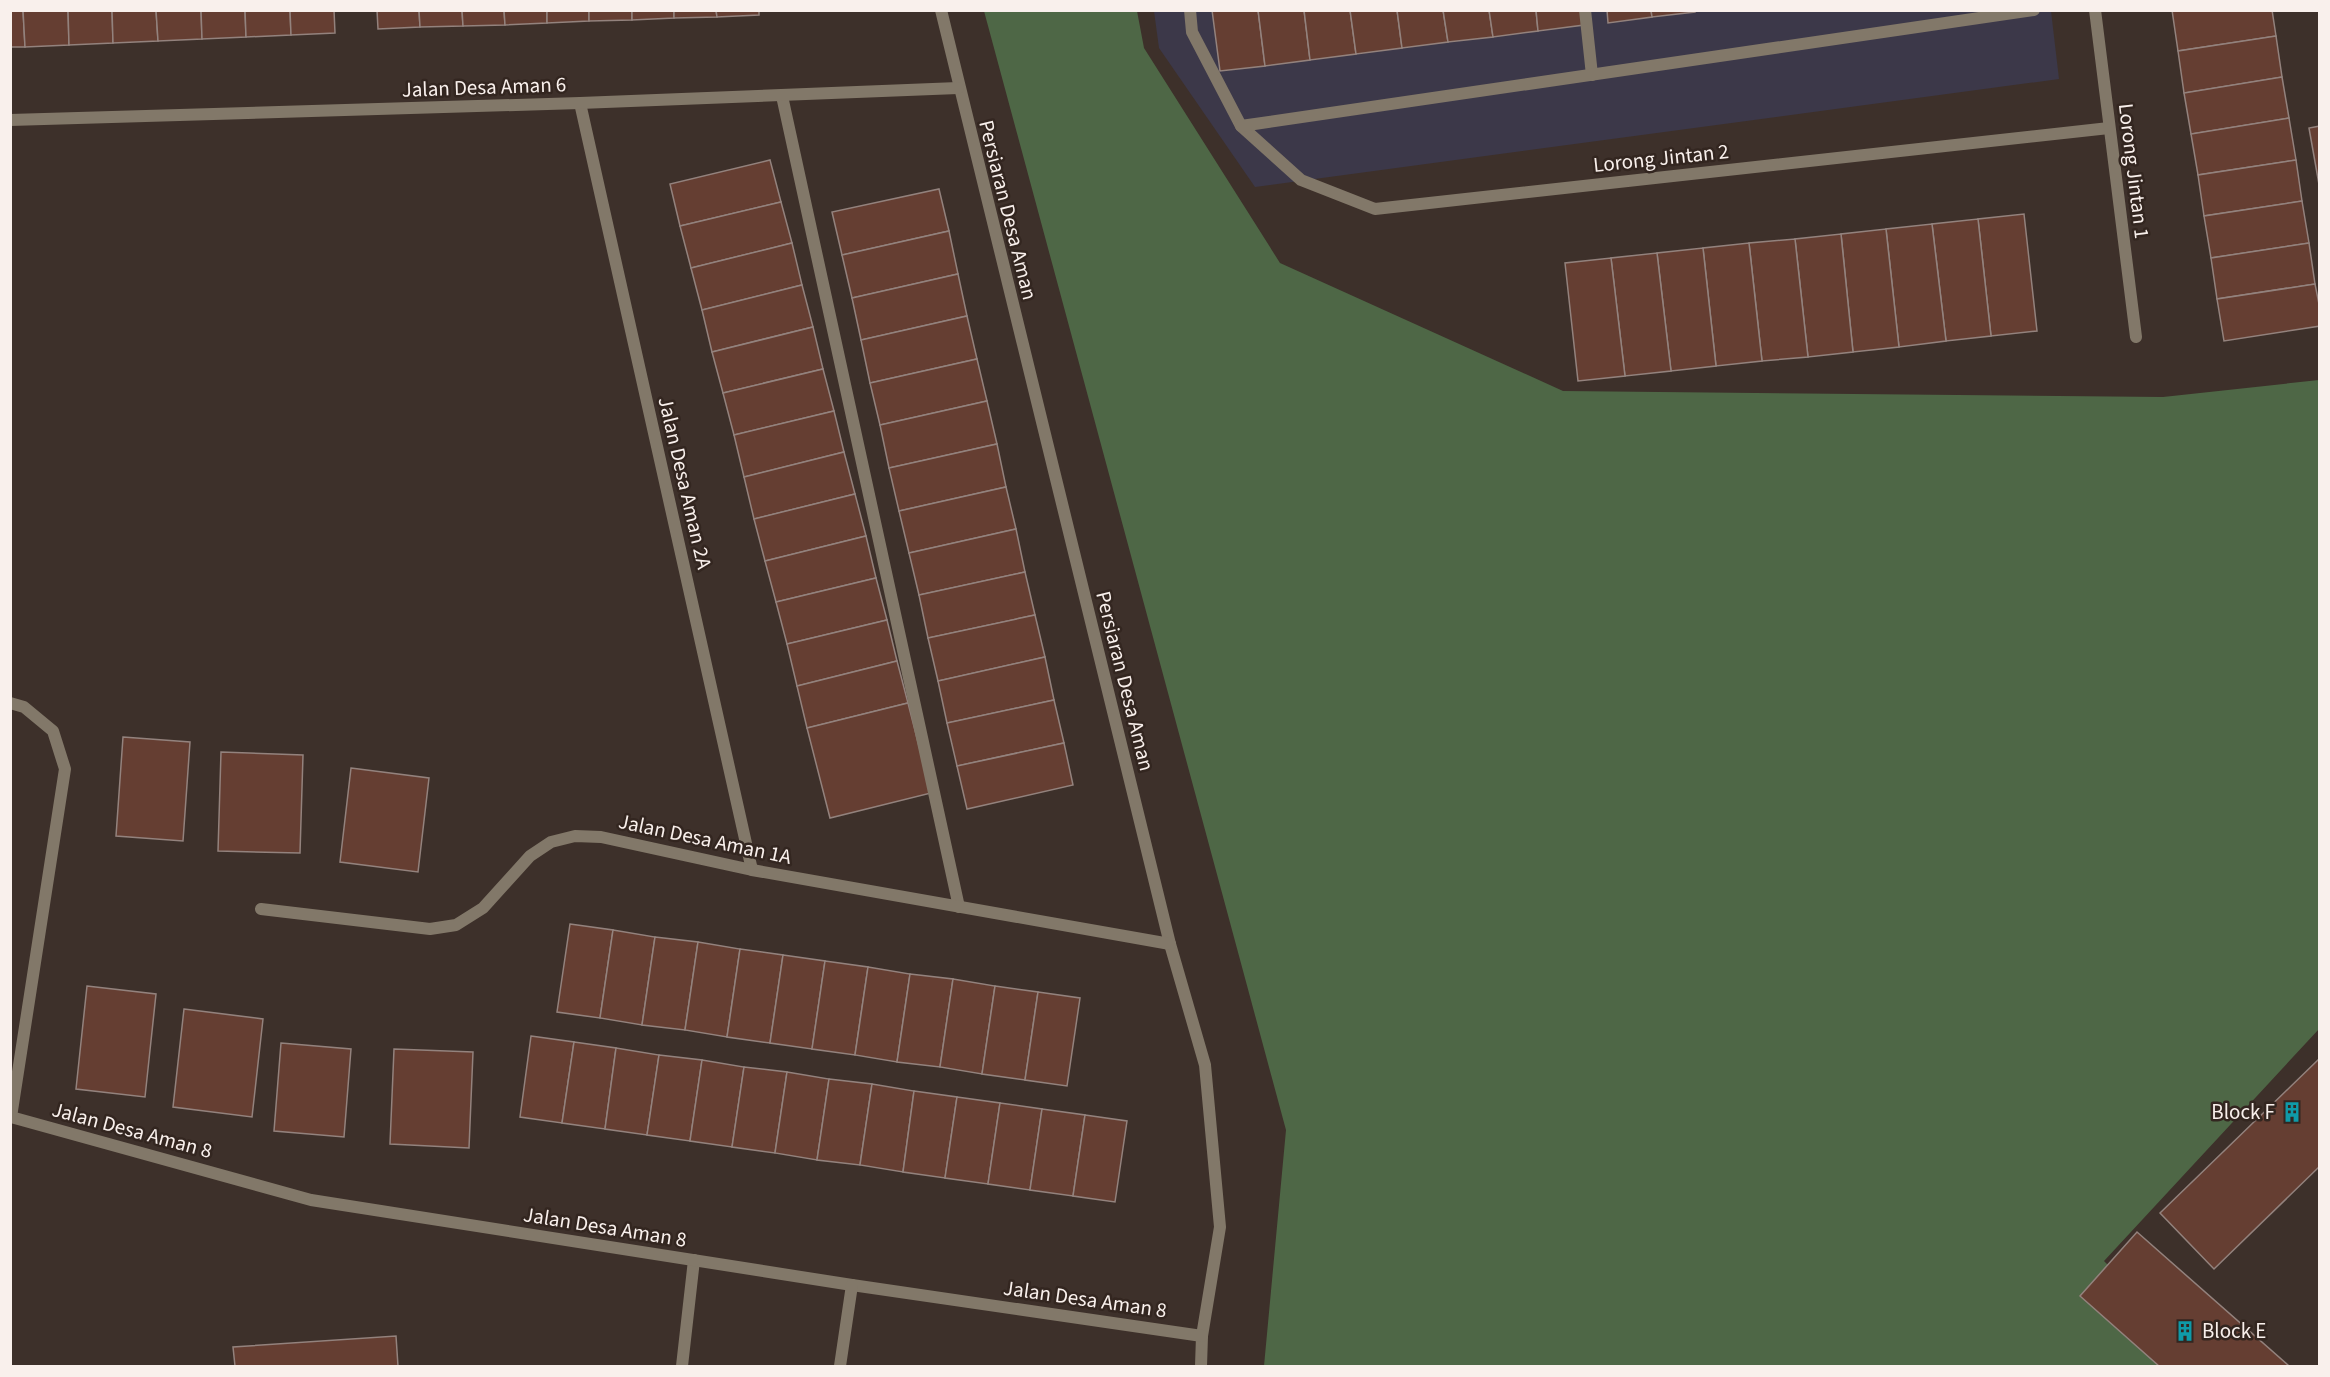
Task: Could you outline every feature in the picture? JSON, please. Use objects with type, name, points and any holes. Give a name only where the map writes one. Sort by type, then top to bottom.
[{"type":"street","name":"Persiaran Desa Aman","points":[[941,10],[958,88],[1170,944],[1205,1065],[1220,1227],[1202,1336],[1201,1366]]},
{"type":"street","name":"Lorong Jintan 2","points":[[1190,10],[1192,32],[1241,126],[1301,180],[1375,209],[2109,128]]},
{"type":"street","points":[[1585,10],[1592,75]]},
{"type":"street","points":[[1241,126],[2034,10]]},
{"type":"street","name":"Lorong Jintan 1","points":[[2095,10],[2136,337]]},
{"type":"street","name":"Jalan Desa Aman 6","points":[[10,120],[580,104],[958,88]]},
{"type":"street","points":[[782,96],[959,907]]},
{"type":"street","name":"Jalan Desa Aman 2A","points":[[580,104],[752,870]]},
{"type":"street","points":[[10,703],[24,707],[53,731],[65,769],[10,1117]]},
{"type":"street","name":"Jalan Desa Aman 1A","points":[[261,909],[430,930],[456,925],[483,908],[530,856],[551,842],[575,836],[602,837],[752,870],[1170,944]]},
{"type":"street","name":"Jalan Desa Aman 8","points":[[10,1117],[311,1200],[852,1285],[1202,1336]]},
{"type":"street","points":[[682,1366],[694,1260]]},
{"type":"street","points":[[840,1366],[852,1285]]},
{"type":"shaded area","points":[[1154,11],[2051,11],[2059,79],[1255,187],[1159,48]]},
{"type":"green space","points":[[984,11],[1137,11],[1144,48],[1280,263],[1563,391],[2163,397],[2319,380],[2319,1029],[2104,1261],[2207,1366],[1264,1366],[1286,1130]]},
{"type":"building","points":[[10,10],[23,10],[25,47],[10,47]]},
{"type":"building","points":[[23,10],[68,10],[69,45],[25,47]]},
{"type":"building","points":[[68,10],[112,10],[113,43],[69,45]]},
{"type":"building","points":[[112,10],[156,10],[158,41],[113,43]]},
{"type":"building","points":[[156,10],[201,10],[202,39],[158,41]]},
{"type":"building","points":[[201,10],[245,10],[246,37],[202,39]]},
{"type":"building","points":[[245,10],[290,10],[291,35],[246,37]]},
{"type":"building","points":[[290,10],[334,10],[335,33],[291,35]]},
{"type":"building","points":[[377,10],[419,10],[420,27],[378,29]]},
{"type":"building","points":[[419,10],[462,10],[463,26],[420,27]]},
{"type":"building","points":[[462,10],[504,10],[505,25],[463,26]]},
{"type":"building","points":[[504,10],[547,10],[547,23],[505,25]]},
{"type":"building","points":[[547,10],[589,10],[589,21],[547,23]]},
{"type":"building","points":[[589,10],[632,10],[632,20],[589,21]]},
{"type":"building","points":[[632,10],[674,10],[674,18],[632,20]]},
{"type":"building","points":[[674,10],[716,10],[717,17],[674,18]]},
{"type":"building","points":[[716,10],[759,10],[759,15],[717,17]]},
{"type":"building","points":[[1212,10],[1258,10],[1265,66],[1220,71]]},
{"type":"building","points":[[1258,10],[1304,10],[1310,60],[1265,66]]},
{"type":"building","points":[[1304,10],[1350,10],[1356,54],[1310,60]]},
{"type":"building","points":[[1350,10],[1397,10],[1402,48],[1356,54]]},
{"type":"building","points":[[1397,10],[1443,10],[1448,42],[1402,48]]},
{"type":"building","points":[[1443,10],[1489,10],[1493,37],[1448,42]]},
{"type":"building","points":[[1489,10],[1536,10],[1538,31],[1493,37]]},
{"type":"building","points":[[1536,10],[1582,10],[1584,25],[1538,31]]},
{"type":"building","points":[[1607,10],[1651,10],[1652,17],[1608,23]]},
{"type":"building","points":[[1651,10],[1695,10],[1695,12],[1652,17]]},
{"type":"building","points":[[2172,10],[2272,10],[2276,36],[2178,51]]},
{"type":"building","points":[[2276,36],[2282,77],[2184,93],[2178,51]]},
{"type":"building","points":[[2282,77],[2289,118],[2191,134],[2184,93]]},
{"type":"building","points":[[2289,118],[2296,160],[2198,175],[2191,134]]},
{"type":"building","points":[[2320,126],[2320,190],[2309,128]]},
{"type":"building","points":[[770,160],[781,202],[680,226],[670,184]]},
{"type":"building","points":[[2296,160],[2302,201],[2204,216],[2198,175]]},
{"type":"building","points":[[939,189],[949,231],[842,255],[832,212]]},
{"type":"building","points":[[2302,201],[2309,243],[2211,258],[2204,216]]},
{"type":"building","points":[[781,202],[792,243],[691,268],[680,226]]},
{"type":"building","points":[[2024,214],[2037,331],[1991,336],[1978,219]]},
{"type":"building","points":[[1978,219],[1991,336],[1946,341],[1932,224]]},
{"type":"building","points":[[1932,224],[1946,341],[1899,347],[1886,229]]},
{"type":"building","points":[[1886,229],[1899,347],[1853,352],[1841,234]]},
{"type":"building","points":[[949,231],[958,274],[852,298],[842,255]]},
{"type":"building","points":[[1841,234],[1853,352],[1808,357],[1795,239]]},
{"type":"building","points":[[1795,239],[1808,357],[1762,361],[1749,243]]},
{"type":"building","points":[[792,243],[802,285],[702,310],[691,268]]},
{"type":"building","points":[[1749,243],[1762,361],[1716,366],[1703,248]]},
{"type":"building","points":[[2309,243],[2315,284],[2217,299],[2211,258]]},
{"type":"building","points":[[1703,248],[1716,366],[1671,371],[1657,253]]},
{"type":"building","points":[[1657,253],[1671,371],[1625,376],[1611,258]]},
{"type":"building","points":[[1611,258],[1625,376],[1578,381],[1565,263]]},
{"type":"building","points":[[958,274],[967,316],[861,340],[852,298]]},
{"type":"building","points":[[2315,284],[2320,309],[2320,326],[2224,341],[2217,299]]},
{"type":"building","points":[[802,285],[813,327],[712,352],[702,310]]},
{"type":"building","points":[[967,316],[977,359],[870,383],[861,340]]},
{"type":"building","points":[[813,327],[823,369],[723,393],[712,352]]},
{"type":"building","points":[[977,359],[987,401],[880,425],[870,383]]},
{"type":"building","points":[[823,369],[834,411],[734,435],[723,393]]},
{"type":"building","points":[[987,401],[997,444],[889,468],[880,425]]},
{"type":"building","points":[[834,411],[844,452],[744,477],[734,435]]},
{"type":"building","points":[[997,444],[1006,487],[899,511],[889,468]]},
{"type":"building","points":[[844,452],[855,494],[754,519],[744,477]]},
{"type":"building","points":[[1006,487],[1016,529],[909,553],[899,511]]},
{"type":"building","points":[[855,494],[866,536],[765,561],[754,519]]},
{"type":"building","points":[[1016,529],[1025,572],[919,595],[909,553]]},
{"type":"building","points":[[866,536],[876,578],[776,602],[765,561]]},
{"type":"building","points":[[1025,572],[1035,615],[928,638],[919,595]]},
{"type":"building","points":[[876,578],[887,620],[787,644],[776,602]]},
{"type":"building","points":[[1035,615],[1045,657],[938,681],[928,638]]},
{"type":"building","points":[[887,620],[897,661],[797,686],[787,644]]},
{"type":"building","points":[[1045,657],[1054,700],[947,723],[938,681]]},
{"type":"building","points":[[897,661],[908,703],[807,728],[797,686]]},
{"type":"building","points":[[1054,700],[1064,743],[957,766],[947,723]]},
{"type":"building","points":[[908,703],[931,793],[830,818],[807,728]]},
{"type":"building","points":[[123,737],[190,742],[183,841],[116,836]]},
{"type":"building","points":[[1064,743],[1073,785],[967,809],[957,766]]},
{"type":"building","points":[[221,752],[303,755],[300,853],[218,851]]},
{"type":"building","points":[[351,768],[429,778],[418,872],[340,862]]},
{"type":"building","points":[[570,924],[613,930],[600,1018],[557,1012]]},
{"type":"building","points":[[613,930],[655,937],[642,1025],[600,1018]]},
{"type":"building","points":[[655,937],[698,942],[685,1030],[642,1025]]},
{"type":"building","points":[[698,942],[740,949],[727,1037],[685,1030]]},
{"type":"building","points":[[740,949],[783,955],[770,1043],[727,1037]]},
{"type":"building","points":[[783,955],[825,961],[812,1049],[770,1043]]},
{"type":"building","points":[[825,961],[868,967],[855,1055],[812,1049]]},
{"type":"building","points":[[868,967],[910,974],[897,1062],[855,1055]]},
{"type":"building","points":[[910,974],[953,979],[940,1067],[897,1062]]},
{"type":"building","points":[[953,979],[995,986],[982,1074],[940,1067]]},
{"type":"building","points":[[87,986],[156,994],[145,1097],[76,1089]]},
{"type":"building","points":[[995,986],[1038,992],[1025,1080],[982,1074]]},
{"type":"building","points":[[1038,992],[1080,998],[1067,1086],[1025,1080]]},
{"type":"building","points":[[184,1009],[263,1019],[252,1117],[173,1107]]},
{"type":"building","points":[[531,1036],[574,1042],[562,1123],[520,1117]]},
{"type":"building","points":[[574,1042],[616,1048],[605,1129],[562,1123]]},
{"type":"building","points":[[281,1043],[351,1049],[344,1137],[274,1131]]},
{"type":"building","points":[[616,1048],[659,1055],[647,1135],[605,1129]]},
{"type":"building","points":[[394,1049],[473,1052],[469,1148],[390,1144]]},
{"type":"building","points":[[659,1055],[702,1060],[690,1141],[647,1135]]},
{"type":"building","name":"Block F","points":[[2320,1058],[2320,1166],[2214,1269],[2160,1213]]},
{"type":"building","points":[[702,1060],[744,1067],[732,1147],[690,1141]]},
{"type":"building","points":[[744,1067],[787,1072],[775,1153],[732,1147]]},
{"type":"building","points":[[787,1072],[829,1079],[817,1160],[775,1153]]},
{"type":"building","points":[[829,1079],[872,1084],[860,1165],[817,1160]]},
{"type":"building","points":[[872,1084],[914,1091],[903,1172],[860,1165]]},
{"type":"building","points":[[914,1091],[957,1097],[945,1178],[903,1172]]},
{"type":"building","points":[[957,1097],[1000,1103],[988,1184],[945,1178]]},
{"type":"building","points":[[1000,1103],[1042,1109],[1030,1190],[988,1184]]},
{"type":"building","points":[[1042,1109],[1085,1115],[1073,1196],[1030,1190]]},
{"type":"building","points":[[1085,1115],[1127,1121],[1115,1202],[1073,1196]]},
{"type":"building","name":"Block E","points":[[2137,1232],[2289,1366],[2159,1366],[2080,1296]]},
{"type":"building","points":[[396,1336],[398,1366],[235,1366],[233,1347]]},
{"type":"place","name":"Block F","points":[[2292,1112]]},
{"type":"place","name":"Block E","points":[[2185,1331]]}]
